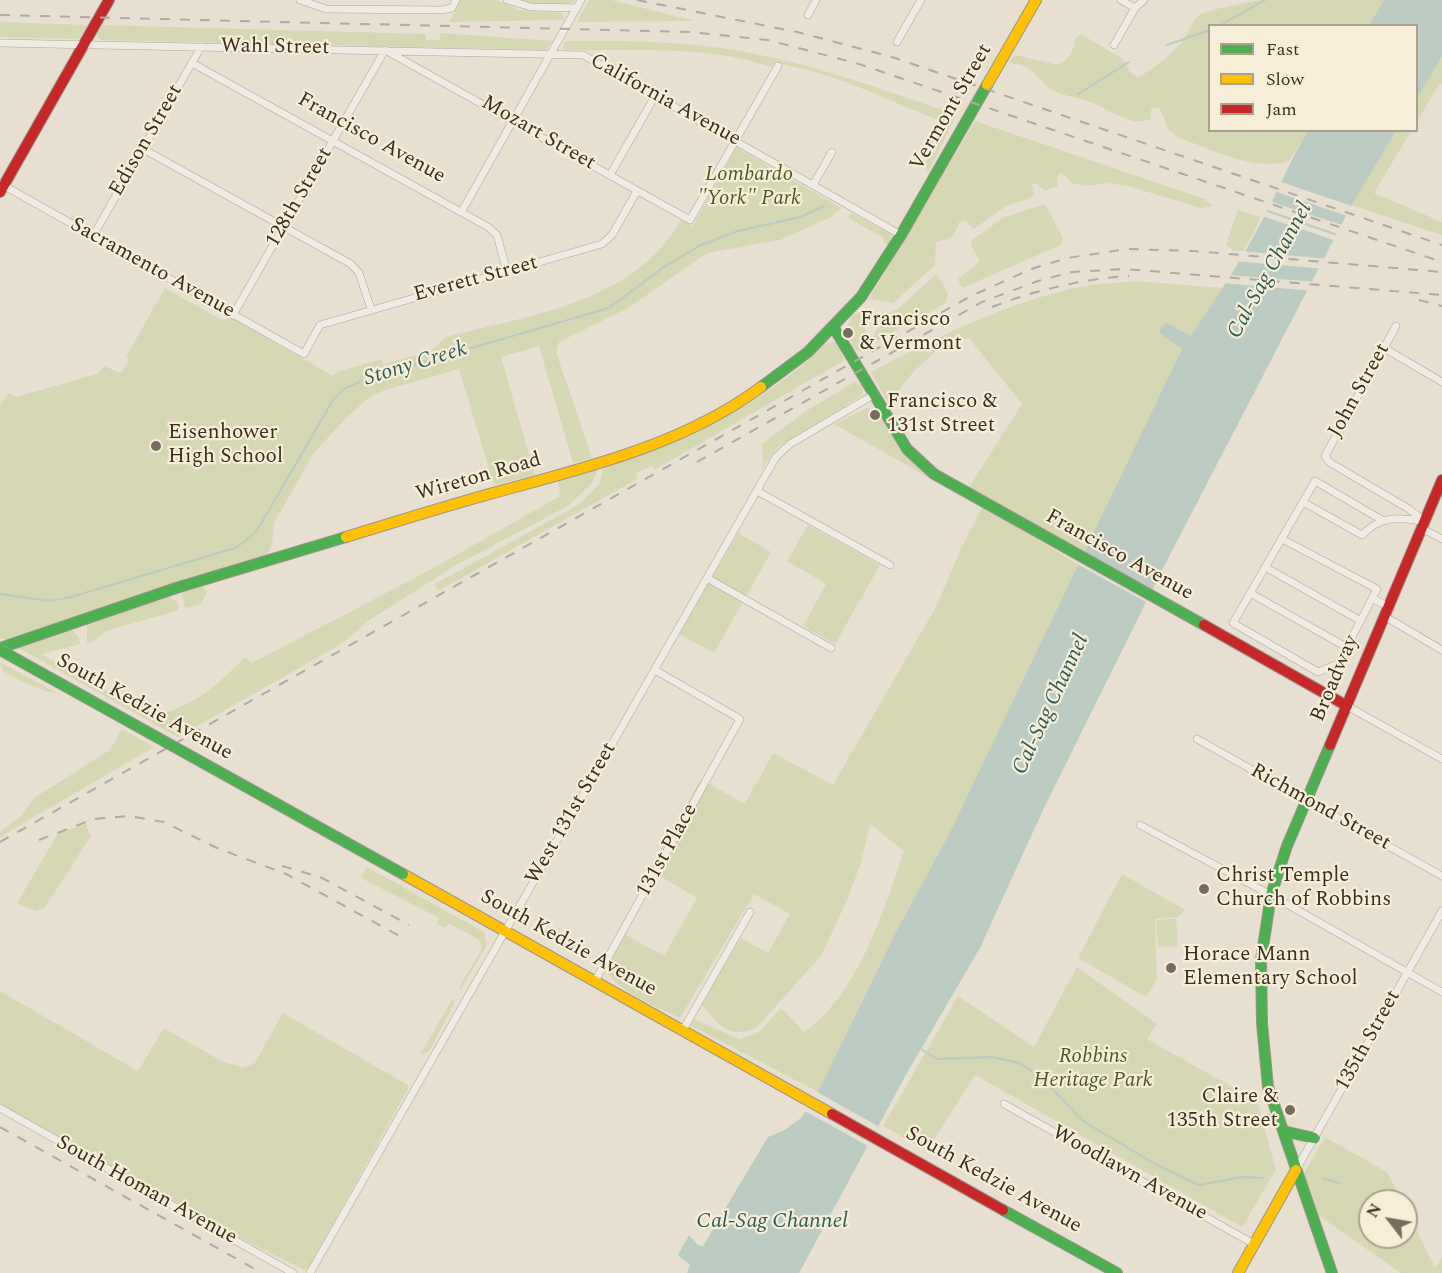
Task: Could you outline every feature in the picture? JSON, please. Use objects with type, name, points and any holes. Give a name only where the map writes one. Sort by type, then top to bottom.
[{"type":"street","points":[[300,0],[326,9],[449,10],[456,0]]},
{"type":"street","points":[[507,0],[531,7],[577,8]]},
{"type":"street","points":[[462,211],[581,0]]},
{"type":"street","points":[[808,15],[816,0]]},
{"type":"street","points":[[897,42],[921,0]]},
{"type":"street","name":"Vermont Street","points":[[901,235],[1036,0]]},
{"type":"street","points":[[1121,0],[1135,8]]},
{"type":"street","points":[[1114,45],[1135,8],[1144,0]]},
{"type":"street","points":[[1,187],[84,45],[106,1]]},
{"type":"street","name":"Wahl Street","points":[[0,43],[550,55]]},
{"type":"street","name":"Edison Street","points":[[93,236],[201,47]]},
{"type":"street","name":"Mozart Street","points":[[385,50],[690,220],[735,140]]},
{"type":"street","name":"128th Street","points":[[233,315],[385,50]]},
{"type":"street","name":"California Avenue","points":[[550,55],[583,55],[901,235]]},
{"type":"street","name":"Francisco Avenue","points":[[192,63],[462,211],[497,235],[507,272]]},
{"type":"street","points":[[735,140],[778,66]]},
{"type":"street","points":[[610,175],[655,96]]},
{"type":"street","points":[[143,148],[355,267],[371,309]]},
{"type":"street","points":[[813,185],[832,152]]},
{"type":"street","name":"Sacramento Avenue","points":[[1,187],[304,354]]},
{"type":"street","name":"Everett Street","points":[[304,354],[320,325],[602,244],[614,232],[637,191]]},
{"type":"street","name":"Wireton Road","points":[[0,649],[176,588],[482,496],[589,467],[660,442],[741,402],[792,365],[834,328],[871,283],[901,235]]},
{"type":"street","name":"John Street","points":[[1396,326],[1325,456],[1329,462],[1408,509],[1422,524]]},
{"type":"street","name":"Francisco Avenue","points":[[834,328],[907,449],[918,462],[934,474],[1442,759]]},
{"type":"street","points":[[1384,348],[1442,382]]},
{"type":"street","name":"West 131st Street","points":[[310,1273],[783,449],[875,394]]},
{"type":"street","name":"Broadway","points":[[1332,1273],[1268,1087],[1262,1023],[1261,960],[1271,895],[1305,800],[1442,480]]},
{"type":"street","points":[[1282,538],[1377,589],[1338,664],[1318,672],[1233,623],[1265,567],[1315,481],[1382,520]]},
{"type":"street","points":[[757,491],[890,565]]},
{"type":"street","points":[[1303,502],[1362,535],[1382,520],[1395,517],[1422,524],[1442,539]]},
{"type":"street","points":[[1265,567],[1361,621]]},
{"type":"street","points":[[707,578],[831,648]]},
{"type":"street","points":[[1250,593],[1348,648]]},
{"type":"street","points":[[1373,599],[1386,611],[1442,650]]},
{"type":"street","name":"South Kedzie Avenue","points":[[0,649],[1117,1273]]},
{"type":"street","name":"131st Place","points":[[595,981],[740,719],[655,670]]},
{"type":"street","name":"Richmond Street","points":[[1197,739],[1442,876]]},
{"type":"street","points":[[1140,825],[1271,895],[1442,992]]},
{"type":"street","name":"135th Street","points":[[1296,1170],[1442,911]]},
{"type":"street","points":[[683,1030],[750,912]]},
{"type":"street","name":"Woodlawn Avenue","points":[[1004,1104],[1254,1244]]},
{"type":"street","name":"South Homan Avenue","points":[[0,1108],[292,1273]]},
{"type":"street","points":[[1283,1131],[1314,1138]]},
{"type":"street","points":[[1238,1273],[1296,1170]]},
{"type":"street","points":[[1277,1204],[1293,1192],[1305,1194]]},
{"type":"green space","points":[[461,0],[496,0],[520,10],[562,13],[564,20],[449,22]]},
{"type":"green space","points":[[517,0],[575,0],[554,6]]},
{"type":"green space","points":[[589,0],[611,0],[695,21],[577,22]]},
{"type":"green space","points":[[1262,0],[1384,0],[1370,24],[1208,24],[1208,132],[1307,132],[1289,161],[1262,164],[1218,153],[1177,137],[1168,129],[1160,109],[1154,107],[1151,110],[1151,119],[1135,121],[1127,119],[1090,102],[1054,91],[1030,70],[1010,61],[1015,55],[1058,65],[1070,55],[1075,39],[1081,34],[1124,60],[1129,71],[1137,77],[1155,66],[1175,49],[1199,15]]},
{"type":"green space","points":[[0,22],[87,25],[79,39],[0,37]]},
{"type":"green space","points":[[102,25],[426,34],[426,40],[440,40],[440,33],[553,41],[545,50],[100,40],[97,34]]},
{"type":"green space","points":[[566,41],[671,43],[761,55],[843,77],[956,116],[928,172],[925,165],[938,120],[837,79],[795,67],[774,63],[771,67],[748,60],[697,52],[565,50],[562,48]]},
{"type":"green space","points":[[1442,57],[1442,84],[1440,83],[1418,119],[1418,96]]},
{"type":"green space","points":[[975,121],[1205,199],[1212,206],[1201,208],[1128,186],[1106,183],[1085,186],[1072,183],[1062,173],[1057,175],[1058,186],[1045,191],[1036,183],[1032,184],[1034,196],[1003,208],[974,229],[965,221],[959,222],[952,236],[936,242],[935,265],[893,303],[869,299]]},
{"type":"green space","points":[[1395,132],[1410,132],[1374,193],[1442,222],[1442,235],[1352,205]]},
{"type":"green space","name":"Eisenhower High School","points":[[736,147],[841,208],[831,217],[780,240],[707,253],[628,308],[559,342],[556,352],[592,458],[573,463],[539,346],[501,357],[535,475],[494,485],[459,369],[382,391],[366,400],[345,419],[314,453],[274,523],[272,544],[267,555],[5,640],[0,637],[0,407],[8,393],[16,397],[97,374],[105,366],[122,372],[129,359],[126,357],[165,288],[222,320],[232,318],[333,376],[339,371],[382,359],[383,364],[431,351],[446,337],[545,312],[608,288],[636,270],[661,248],[681,220],[693,226]]},
{"type":"green space","points":[[1045,204],[1063,238],[1061,245],[962,288],[958,279],[980,261],[971,245],[972,240],[1003,218]]},
{"type":"green space","points":[[1238,210],[1261,217],[1243,252],[1233,250],[1226,245]]},
{"type":"green space","points":[[852,213],[892,235],[888,246],[883,242],[884,238],[848,218]]},
{"type":"green space","points":[[936,274],[948,293],[946,303],[877,341],[872,339],[885,315],[899,308]]},
{"type":"green space","points":[[1136,281],[1223,288],[1191,336],[1167,323],[1159,333],[1182,349],[1086,553],[968,489],[1022,404],[969,338],[946,342],[913,372],[889,404],[871,372],[922,345],[1002,310],[1085,286]]},
{"type":"green space","points":[[864,309],[868,312],[865,324],[867,342],[866,348],[860,352],[853,348],[846,329],[852,316]]},
{"type":"green space","points":[[826,343],[839,343],[845,351],[841,353],[845,360],[654,470],[653,465],[636,474],[637,479],[438,591],[435,584],[578,505],[599,484],[604,466],[693,432],[722,418],[778,384]]},
{"type":"green space","points":[[856,381],[858,385],[862,382],[863,395],[777,448],[763,467],[762,444],[806,411]]},
{"type":"green space","points":[[867,408],[875,410],[903,453],[931,479],[834,424]]},
{"type":"green space","points":[[598,468],[592,483],[568,506],[458,564],[368,621],[343,643],[178,737],[15,646],[70,628],[78,636],[80,644],[41,654],[153,716],[168,712],[204,694],[245,657],[252,663],[430,570],[560,496],[558,480]]},
{"type":"green space","points":[[983,506],[1079,565],[950,832],[896,932],[818,1092],[690,1025],[693,1019],[740,1039],[758,1033],[781,1008],[804,1032],[823,1016],[840,996],[867,950],[888,899],[904,851],[870,824],[861,862],[848,898],[821,956],[757,1027],[748,1031],[732,1031],[719,1024],[701,1004],[741,938],[768,953],[790,914],[754,894],[680,1018],[629,993],[606,970],[624,934],[664,956],[697,898],[650,870],[701,779],[745,804],[773,753],[833,785],[936,607],[960,551]]},
{"type":"green space","points":[[808,525],[880,565],[835,644],[803,626],[826,584],[787,561]]},
{"type":"green space","points":[[738,533],[771,552],[714,653],[679,634]]},
{"type":"green space","points":[[201,586],[207,592],[201,604],[185,608],[182,591]]},
{"type":"green space","points":[[166,594],[176,601],[179,610],[106,631],[93,642],[87,643],[87,621]]},
{"type":"green space","points":[[0,662],[59,694],[36,688],[10,675],[3,671]]},
{"type":"green space","points":[[122,729],[154,747],[0,837],[0,832],[21,816],[34,798],[110,750]]},
{"type":"green space","points":[[86,824],[91,836],[45,907],[36,911],[17,903],[58,833]]},
{"type":"green space","points":[[367,867],[484,932],[487,945],[461,989],[458,989],[482,949],[479,940],[449,923],[445,928],[437,924],[439,918],[361,878]]},
{"type":"green space","points":[[1122,874],[1185,910],[1178,917],[1155,919],[1157,979],[1146,997],[1078,958]]},
{"type":"green space","points":[[1176,919],[1178,946],[1158,947],[1156,920]]},
{"type":"green space","name":"Robbins Heritage Park","points":[[1077,967],[1157,1024],[1147,1039],[1257,1101],[1276,1170],[1242,1227],[975,1075],[927,1151],[883,1126],[958,996],[1034,1047]]},
{"type":"green space","points":[[0,991],[138,1071],[164,1028],[221,1061],[243,1068],[255,1063],[283,1013],[408,1085],[408,1089],[309,1267],[304,1270],[234,1235],[0,1104]]},
{"type":"green space","points":[[453,998],[454,1004],[430,1050],[425,1054],[421,1053]]},
{"type":"green space","points":[[1325,1137],[1387,1172],[1396,1189],[1358,1189],[1358,1243],[1318,1215],[1303,1175]]},
{"type":"green space","points":[[1418,1233],[1435,1268],[1442,1258],[1442,1273],[1401,1273],[1367,1249],[1418,1249]]},
{"type":"water","points":[[1384,0],[1442,0],[1442,57],[1418,96],[1418,24],[1370,24]]},
{"type":"water","name":"Cal-Sag Channel","points":[[1307,132],[1395,132],[1349,210],[1159,576],[1044,808],[980,948],[908,1071],[799,1273],[687,1273],[690,1265],[678,1255],[689,1235],[698,1245],[703,1246],[768,1137],[783,1131],[801,1118],[818,1092],[896,932],[950,832],[1182,349],[1159,333],[1161,327],[1167,323],[1191,336],[1247,247]]},
{"type":"pier","points":[[1278,181],[1355,207],[1350,217],[1274,191]]},
{"type":"pier","points":[[1269,201],[1345,226],[1341,235],[1265,209]]},
{"type":"pier","points":[[1264,211],[1340,237],[1337,241],[1262,216]]},
{"type":"pier","points":[[1241,251],[1329,259],[1324,269],[1235,261]]},
{"type":"pier","points":[[1228,275],[1317,282],[1313,291],[1222,283]]},
{"type":"pier","points":[[1084,552],[1155,591],[1148,603],[1077,564]]},
{"type":"pier","points":[[815,1091],[878,1126],[868,1146],[803,1110]]},
{"type":"waterway","name":"Stony Creek","points":[[1223,24],[1265,0]]},
{"type":"waterway","name":"Stony Creek","points":[[1167,45],[1208,31]]},
{"type":"waterway","name":"Stony Creek","points":[[1078,94],[1129,62]]},
{"type":"waterway","name":"Stony Creek","points":[[0,594],[50,601],[71,597],[235,548],[258,529],[333,400],[344,389],[368,378],[609,308],[664,267],[701,245],[738,231],[800,217],[824,206]]},
{"type":"waterway","points":[[918,1047],[937,1059],[993,1057],[1019,1063],[1042,1078],[1083,1121],[1155,1164],[1199,1185],[1243,1177],[1263,1178]]},
{"type":"waterway","points":[[1322,1178],[1339,1183]]},
{"type":"railway","points":[[637,0],[797,32],[892,57],[1442,245]]},
{"type":"railway","points":[[0,15],[689,32],[768,40],[859,64],[1442,262]]},
{"type":"railway","points":[[0,842],[969,297],[1031,269],[1067,258],[1127,249],[1194,251],[1442,272]]},
{"type":"railway","points":[[697,462],[982,302],[1038,281],[1072,272],[1125,269],[1442,295]]},
{"type":"railway","points":[[992,307],[1059,286],[1129,276]]},
{"type":"railway","points":[[1419,300],[1442,306]]},
{"type":"railway","points":[[39,840],[94,819],[129,816],[164,822],[217,848],[286,874],[403,938]]},
{"type":"railway","points":[[282,866],[320,877],[409,925]]},
{"type":"railway","points":[[0,1127],[262,1273]]},
{"type":"traffic: fast","points":[[761,387],[808,352],[861,297],[901,235],[987,85]]},
{"type":"traffic: fast","points":[[834,328],[907,449],[934,474],[1204,625]]},
{"type":"traffic: fast","points":[[0,648],[176,588],[346,537]]},
{"type":"traffic: fast","points":[[0,650],[403,874]]},
{"type":"traffic: fast","points":[[1330,745],[1287,846],[1271,895],[1261,960],[1262,1023],[1268,1087],[1332,1273]]},
{"type":"traffic: fast","points":[[1283,1131],[1314,1138]]},
{"type":"traffic: fast","points":[[1003,1210],[1117,1273]]},
{"type":"traffic: slow","points":[[987,85],[1036,0]]},
{"type":"traffic: slow","points":[[346,537],[629,453],[698,425],[730,408],[761,387]]},
{"type":"traffic: slow","points":[[403,874],[832,1114]]},
{"type":"traffic: slow","points":[[1238,1273],[1296,1170]]},
{"type":"traffic: jam","points":[[0,192],[109,0]]},
{"type":"traffic: jam","points":[[1330,745],[1442,480]]},
{"type":"traffic: jam","points":[[1204,625],[1347,706]]},
{"type":"traffic: jam","points":[[832,1114],[1003,1210]]},
{"type":"place","name":"Francisco & Vermont","points":[[848,333]]},
{"type":"place","name":"Francisco & 131st Street","points":[[875,415]]},
{"type":"place","name":"Eisenhower High School","points":[[156,446]]},
{"type":"place","name":"Christ Temple Church of Robbins","points":[[1204,889]]},
{"type":"place","name":"Horace Mann Elementary School","points":[[1171,968]]},
{"type":"place","name":"Claire & 135th Street","points":[[1290,1110]]},
{"type":"park label","name":"Lombardo \"York\" Park","points":[[749,188]]}]
